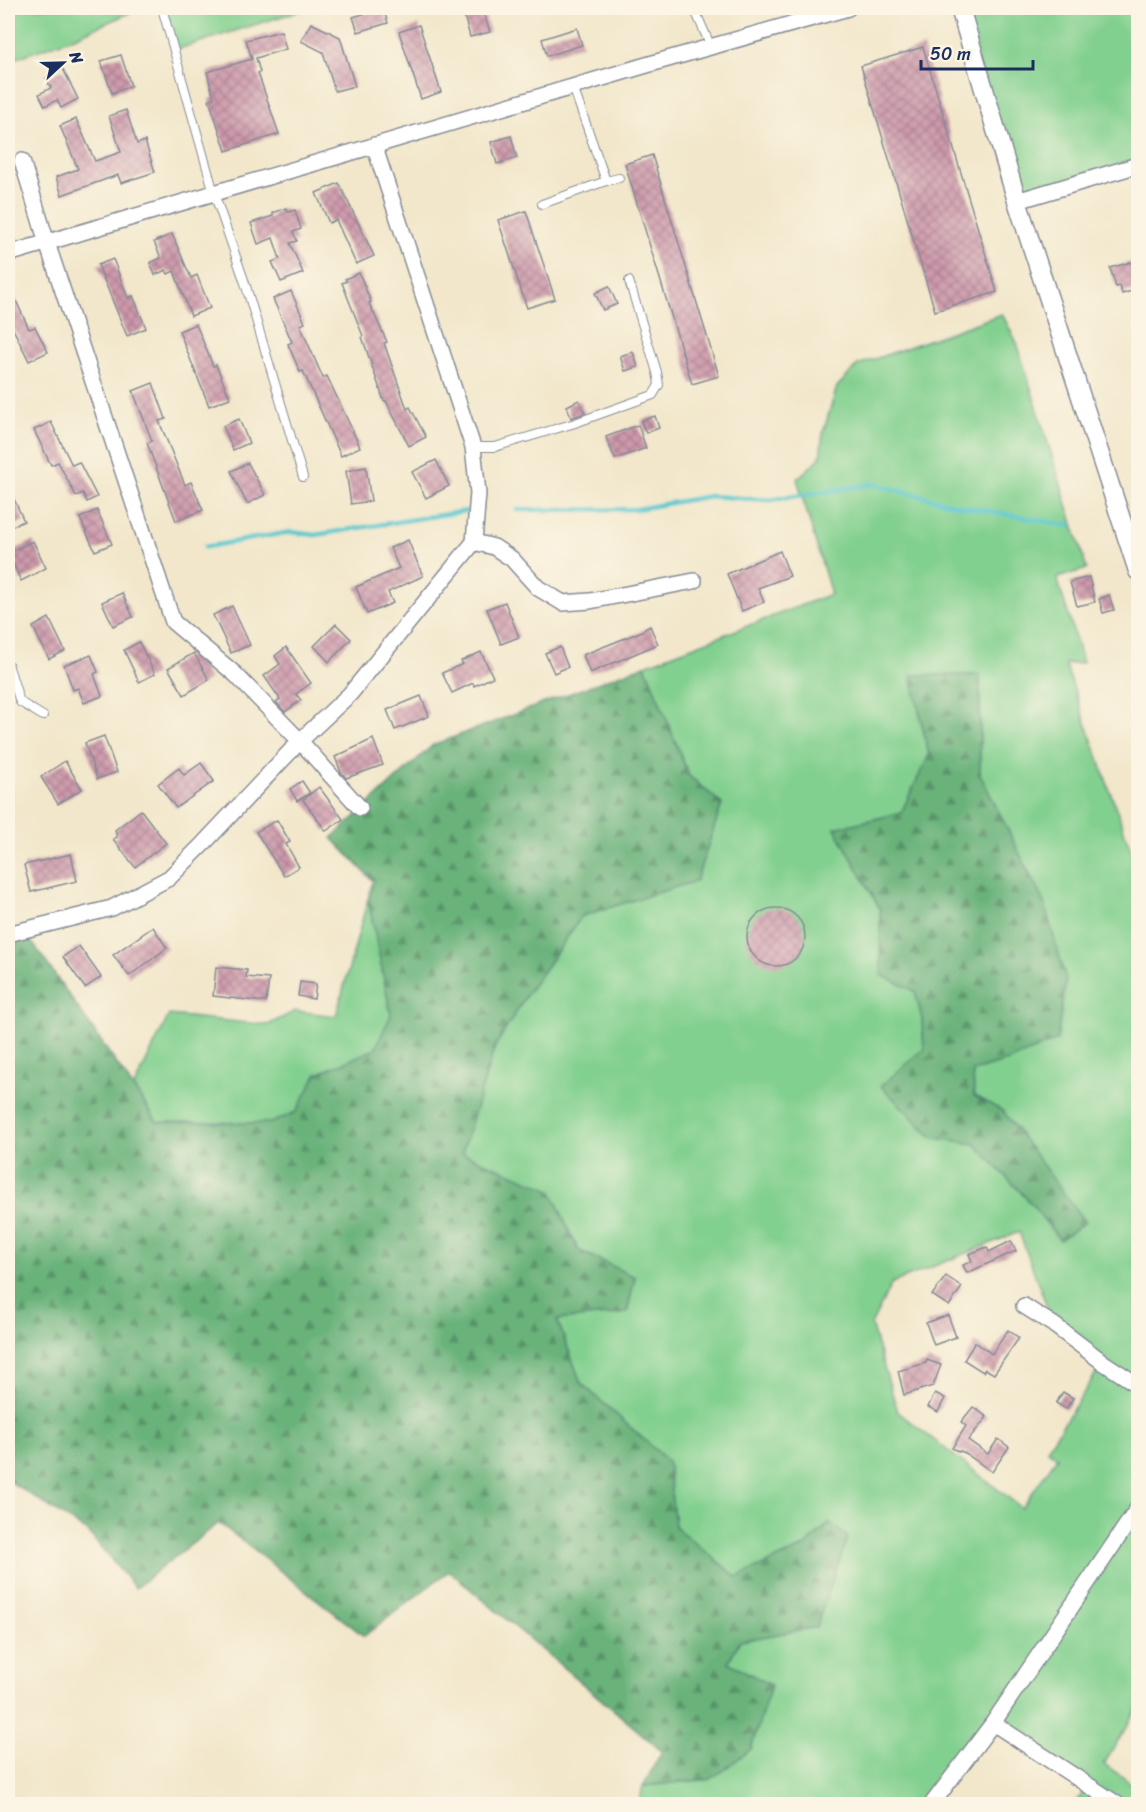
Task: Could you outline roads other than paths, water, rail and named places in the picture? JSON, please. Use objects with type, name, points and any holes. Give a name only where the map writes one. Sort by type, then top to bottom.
[{"type":"street","points":[[8,254],[848,8]]},
{"type":"street","points":[[960,8],[1017,201],[1138,571]]},
{"type":"street","points":[[8,934],[112,908],[169,878],[300,741],[350,694],[474,542],[478,493],[473,447],[374,145]]},
{"type":"street","points":[[22,160],[47,243],[173,622],[235,674],[300,741],[360,808]]},
{"type":"street","points":[[1017,201],[1138,165]]},
{"type":"street","points":[[474,542],[494,547],[512,559],[538,588],[563,603],[591,601],[694,581]]},
{"type":"street","points":[[1024,1306],[1138,1385]]},
{"type":"street","points":[[932,1804],[993,1723],[1138,1508]]},
{"type":"street","points":[[993,1723],[1117,1804]]},
{"type":"lane","points":[[162,8],[214,193],[245,283],[303,477]]},
{"type":"lane","points":[[694,8],[711,47]]},
{"type":"lane","points":[[573,87],[606,181]]},
{"type":"lane","points":[[542,204],[619,178]]},
{"type":"lane","points":[[473,447],[495,447],[575,423],[653,394],[658,385],[657,372],[629,281]]},
{"type":"lane","points":[[8,664],[20,702],[43,716]]},
{"type":"waterway","points":[[517,510],[637,509],[710,496],[770,500],[873,484],[961,506],[1071,526]]},
{"type":"waterway","points":[[205,547],[291,532],[315,535],[466,511]]}]
